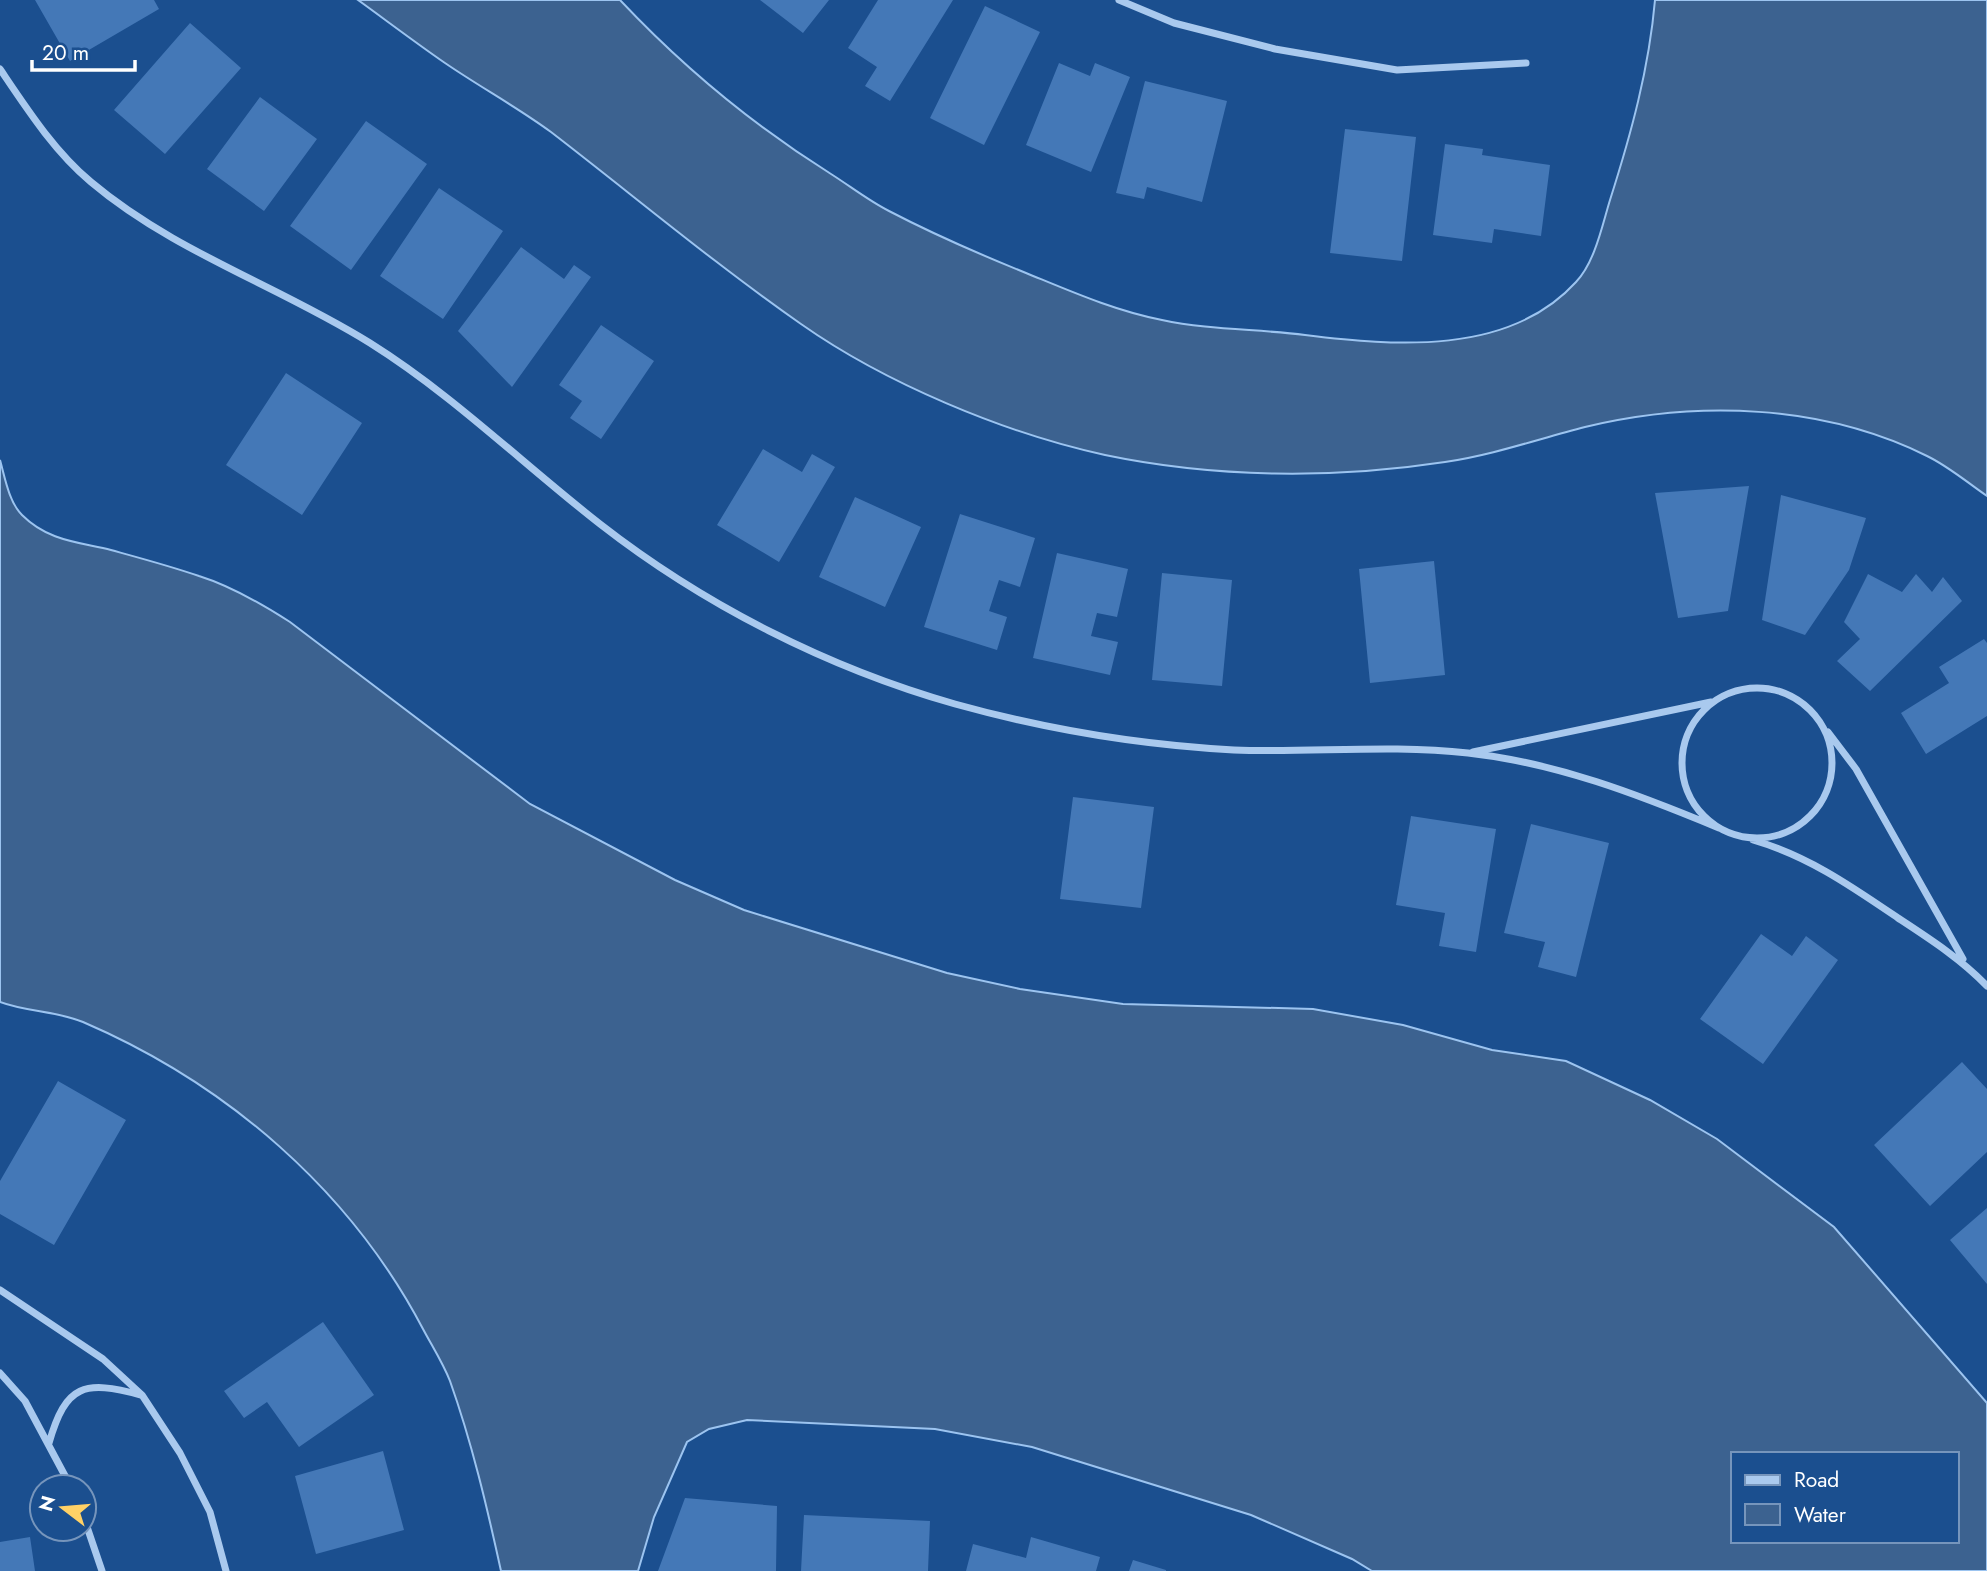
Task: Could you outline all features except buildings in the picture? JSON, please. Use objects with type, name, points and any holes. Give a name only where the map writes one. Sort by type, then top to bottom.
[{"type":"street","points":[[1119,0],[1174,23],[1237,39],[1397,70],[1527,63]]},
{"type":"street","points":[[0,69],[40,128],[63,154],[89,181],[127,209],[160,232],[370,343],[483,426],[605,527],[674,574],[808,651],[953,703],[1062,730],[1166,745],[1236,750],[1415,750],[1469,753],[1547,767],[1619,787],[1742,837],[1811,861],[1965,963],[1987,986]]},
{"type":"street","points":[[1469,753],[1713,702],[1735,691],[1759,687],[1783,692],[1805,704],[1856,769],[1965,963]]},
{"type":"street","points":[[1713,702],[1696,719],[1690,731],[1685,742],[1682,766],[1688,791],[1700,812],[1719,828]]},
{"type":"street","points":[[1742,837],[1767,837],[1791,830],[1811,815],[1825,795],[1832,771],[1830,746],[1821,723]]},
{"type":"street","points":[[0,1290],[103,1359],[142,1395],[180,1453],[210,1512],[226,1571]]},
{"type":"street","points":[[0,1373],[25,1401],[64,1473]]},
{"type":"street","points":[[49,1443],[58,1411],[75,1393],[104,1385],[142,1395]]},
{"type":"street","points":[[92,1543],[102,1571]]},
{"type":"water","points":[[358,0],[620,0],[694,72],[774,136],[882,207],[974,251],[1093,300],[1162,320],[1197,326],[1412,343],[1484,334],[1518,323],[1549,306],[1583,274],[1597,243],[1632,126],[1644,76],[1655,0],[1987,0],[1987,496],[1935,460],[1887,439],[1845,426],[1759,412],[1671,413],[1628,418],[1463,459],[1403,468],[1318,473],[1232,472],[1147,463],[1027,434],[907,386],[834,346],[737,278],[551,132],[445,63]]},
{"type":"water","points":[[0,460],[14,503],[32,524],[64,539],[188,572],[246,596],[290,622],[530,804],[675,880],[744,910],[947,973],[1020,989],[1123,1004],[1313,1009],[1403,1025],[1492,1050],[1566,1061],[1650,1100],[1717,1139],[1834,1227],[1987,1403],[1987,1571],[1372,1571],[1352,1559],[1251,1515],[1032,1447],[935,1429],[747,1420],[709,1429],[687,1442],[654,1517],[638,1571],[501,1571],[472,1451],[447,1374],[393,1278],[359,1231],[321,1187],[280,1147],[235,1110],[187,1077],[136,1047],[83,1022],[0,1002]]}]
